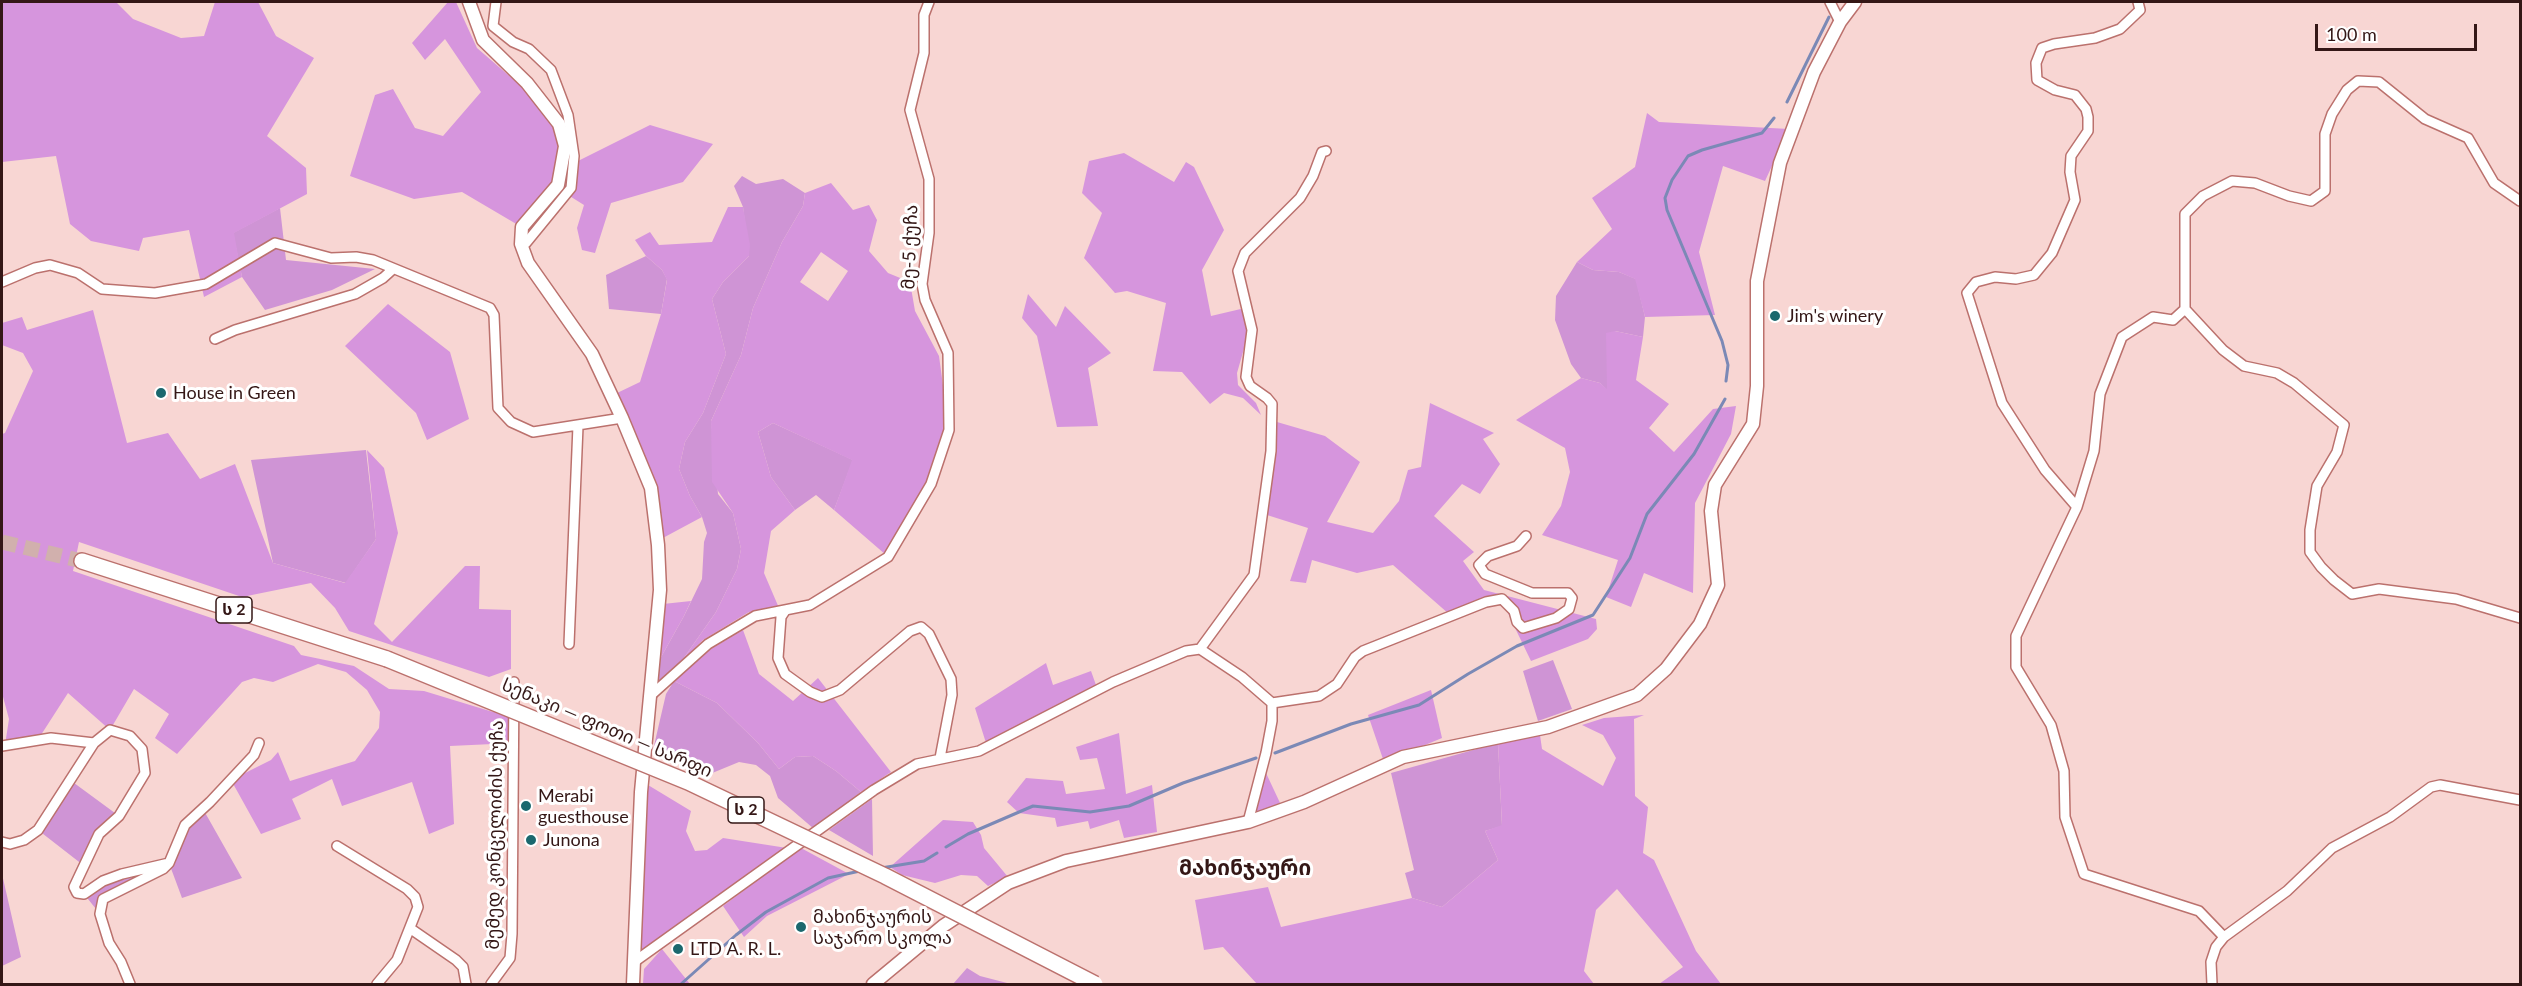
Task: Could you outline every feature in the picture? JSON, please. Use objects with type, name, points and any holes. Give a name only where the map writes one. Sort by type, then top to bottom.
[{"type":"highway","name":"სენაკი — ფოთი — სარფი","points":[[82,561],[387,660],[688,782],[885,876],[1095,984]]},
{"type":"street","points":[[469,2],[483,40],[527,83],[559,124],[565,146],[558,185],[522,227],[521,244],[528,263],[592,354],[651,488],[658,545],[660,590],[641,792],[633,984]]},
{"type":"street","points":[[496,2],[493,26],[513,42],[530,49],[551,70],[568,115],[574,156],[571,188],[526,243],[521,244]]},
{"type":"street","name":"მე-5 ქუჩა","points":[[649,697],[708,644],[754,616],[810,605],[888,557],[931,484],[949,430],[948,353],[925,300],[922,284],[929,233],[929,179],[909,110],[924,53],[924,15],[929,2]]},
{"type":"street","points":[[1830,2],[1840,22]]},
{"type":"street","points":[[873,984],[943,926],[1008,883],[1066,861],[1248,822],[1304,802],[1403,757],[1548,727],[1637,695],[1666,669],[1700,624],[1718,585],[1711,511],[1715,485],[1754,424],[1757,386],[1756,281],[1780,163],[1814,72],[1840,22],[1855,2]]},
{"type":"street","points":[[2078,507],[2045,470],[2002,403],[1967,292],[1976,282],[1986,279],[1995,277],[2016,279],[2034,275],[2052,253],[2075,200],[2070,172],[2071,156],[2088,131],[2088,117],[2086,110],[2075,95],[2055,90],[2037,80],[2036,63],[2042,48],[2095,38],[2120,30],[2140,10],[2138,2]]},
{"type":"street","points":[[2520,201],[2494,183],[2468,138],[2425,119],[2379,82],[2358,81],[2347,90],[2332,114],[2325,134],[2325,190],[2311,201],[2289,196],[2255,183],[2232,182],[2203,196],[2185,214],[2185,309],[2223,350],[2244,366],[2277,373],[2294,383],[2344,425],[2337,452],[2317,486],[2310,530],[2310,552],[2321,567],[2352,594],[2379,589],[2456,599],[2520,618]]},
{"type":"street","points":[[1200,649],[1254,574],[1271,451],[1272,404],[1250,386],[1246,377],[1252,330],[1238,271],[1245,253],[1300,198],[1313,176],[1322,152],[1326,151]]},
{"type":"street","points":[[2,282],[35,268],[50,265],[78,273],[102,289],[155,293],[206,284],[275,243],[331,258],[373,261],[490,308],[494,315],[498,408],[511,422],[533,432],[622,418]]},
{"type":"street","points":[[215,339],[235,330],[355,294],[383,278],[393,269]]},
{"type":"street","points":[[2185,309],[2173,320],[2153,317],[2122,337],[2100,394],[2094,451],[2078,507],[2016,636],[2016,667],[2051,725],[2064,771],[2065,817],[2084,874],[2199,911],[2224,937]]},
{"type":"street","points":[[570,644],[578,426]]},
{"type":"street","points":[[1272,703],[1319,696],[1337,684],[1355,657],[1363,651],[1486,602],[1502,599],[1514,611],[1517,622],[1523,628],[1556,618],[1569,609],[1572,598],[1568,593],[1532,593],[1485,574],[1479,565],[1488,556],[1517,546],[1526,536]]},
{"type":"street","points":[[785,611],[781,617],[778,658],[785,674],[810,692],[822,697],[840,690],[910,631],[921,627],[929,634],[951,679],[952,695],[940,758]]},
{"type":"street","points":[[634,962],[874,790],[917,764],[980,751],[1113,682],[1186,651],[1200,649],[1242,676],[1272,703],[1272,721],[1266,753],[1248,822]]},
{"type":"street","name":"მემედ კონცელიძის ქუჩა","points":[[491,984],[510,958],[512,934],[514,682]]},
{"type":"street","points":[[2,842],[10,844],[24,840],[38,830],[94,743],[110,730],[130,736],[142,749],[145,773],[119,816],[99,834],[74,886],[77,893],[84,894],[103,881],[122,874],[169,863]]},
{"type":"street","points":[[2,746],[51,738],[94,743]]},
{"type":"street","points":[[130,984],[121,962],[109,943],[100,914],[104,899],[163,869],[169,863],[185,825],[254,755],[259,743]]},
{"type":"street","points":[[2212,984],[2211,962],[2216,947],[2224,937],[2287,891],[2332,848],[2390,817],[2431,786],[2440,784],[2520,800]]},
{"type":"street","points":[[337,846],[407,889],[415,897],[418,908],[411,929],[397,960],[377,984]]},
{"type":"street","name":"მემედ კონცელიძის ქუჩა","points":[[411,929],[463,967],[466,984]]},
{"type":"shaded area","points":[[2,2],[116,2],[133,19],[181,38],[204,36],[215,2],[258,2],[276,36],[314,58],[267,136],[306,168],[307,194],[234,233],[242,277],[204,297],[189,230],[143,238],[139,251],[91,241],[70,224],[56,156],[2,162]]},
{"type":"shaded area","points":[[448,2],[456,2],[477,48],[521,86],[556,128],[560,148],[554,182],[518,225],[462,192],[414,199],[350,176],[375,95],[393,89],[415,128],[443,136],[481,92],[445,39],[425,60],[412,43]]},
{"type":"shaded area","points":[[1647,113],[1659,122],[1789,129],[1765,181],[1723,166],[1699,252],[1715,315],[1645,317],[1635,279],[1619,272],[1593,270],[1577,262],[1612,229],[1592,198],[1635,167]]},
{"type":"shaded area","points":[[650,125],[713,144],[683,182],[611,203],[595,253],[582,250],[577,228],[584,205],[560,190],[568,166]]},
{"type":"shaded area","points":[[1124,153],[1174,182],[1186,162],[1194,167],[1224,230],[1202,270],[1211,316],[1245,308],[1249,331],[1237,373],[1238,385],[1256,403],[1261,415],[1243,398],[1224,393],[1210,404],[1182,372],[1153,371],[1166,303],[1127,291],[1115,293],[1084,258],[1102,213],[1082,193],[1089,161]]},
{"type":"shaded area","points":[[742,176],[756,184],[783,179],[805,193],[803,206],[782,242],[753,308],[741,355],[711,421],[718,494],[733,513],[741,549],[737,569],[716,612],[681,662],[655,686],[660,659],[702,579],[704,542],[707,533],[702,517],[679,469],[685,442],[703,413],[726,354],[712,299],[723,282],[749,256],[743,207],[734,186]]},
{"type":"shaded area","points":[[831,183],[853,210],[869,205],[877,220],[869,251],[888,273],[910,282],[915,311],[939,356],[949,430],[928,482],[886,555],[834,510],[852,460],[773,423],[758,432],[771,477],[795,510],[771,531],[764,573],[779,608],[749,612],[703,640],[681,662],[716,612],[737,569],[741,549],[733,513],[712,482],[711,421],[741,355],[753,308],[782,242],[803,206],[805,193]],"holes":[[[821,252],[848,271],[828,301],[800,282]]]},
{"type":"shaded area","points":[[728,207],[743,207],[750,245],[749,256],[723,282],[712,299],[726,354],[703,413],[685,442],[679,469],[702,517],[661,539],[615,394],[640,382],[661,314],[667,280],[662,270],[646,256],[635,240],[650,232],[659,245],[712,242]]},
{"type":"shaded area","points":[[280,208],[286,260],[375,269],[332,290],[265,310],[242,277],[233,233]]},
{"type":"shaded area","points":[[646,256],[662,270],[667,279],[661,314],[609,309],[606,275]]},
{"type":"shaded area","points":[[1577,262],[1593,270],[1619,272],[1636,279],[1645,317],[1643,337],[1615,331],[1607,390],[1600,383],[1581,378],[1571,364],[1555,320],[1556,296]]},
{"type":"shaded area","points":[[1028,294],[1056,327],[1065,306],[1111,353],[1088,368],[1098,426],[1057,427],[1037,336],[1022,318]]},
{"type":"shaded area","points":[[388,304],[450,352],[469,419],[427,440],[416,413],[345,346]]},
{"type":"shaded area","points":[[93,310],[127,443],[168,433],[200,479],[235,464],[273,563],[345,583],[376,539],[367,450],[384,468],[398,533],[374,624],[392,642],[465,566],[480,566],[479,609],[511,610],[511,669],[489,677],[349,631],[335,608],[311,583],[242,597],[79,542],[73,571],[294,646],[301,655],[354,666],[389,689],[424,691],[493,712],[514,713],[514,743],[450,746],[454,824],[429,834],[412,782],[342,806],[332,779],[292,799],[301,819],[261,834],[231,780],[271,760],[278,752],[290,781],[355,761],[379,728],[380,712],[367,690],[346,672],[318,664],[273,682],[254,678],[242,682],[177,754],[155,738],[169,714],[134,689],[110,730],[68,693],[39,738],[5,745],[9,719],[2,693],[2,434],[5,433],[33,371],[23,353],[2,345],[2,323],[22,317],[27,330]]},
{"type":"shaded area","points":[[1615,331],[1643,337],[1636,380],[1669,404],[1649,428],[1674,452],[1713,409],[1736,406],[1731,434],[1695,503],[1693,593],[1644,573],[1631,607],[1606,597],[1618,560],[1542,535],[1561,506],[1570,472],[1565,448],[1516,420],[1581,378],[1600,383],[1607,389],[1606,333]]},
{"type":"shaded area","points":[[1430,403],[1494,433],[1483,439],[1500,464],[1480,494],[1462,484],[1434,516],[1474,552],[1463,561],[1484,590],[1596,619],[1597,629],[1588,639],[1531,661],[1503,603],[1488,597],[1449,614],[1393,565],[1357,573],[1312,560],[1306,583],[1290,581],[1308,528],[1267,515],[1277,422],[1325,436],[1360,462],[1327,522],[1373,533],[1399,501],[1408,470],[1421,467]]},
{"type":"shaded area","points":[[773,423],[853,460],[834,510],[816,495],[795,510],[771,477],[758,432]]},
{"type":"shaded area","points":[[366,450],[376,539],[346,583],[273,563],[251,460]]},
{"type":"shaded area","points":[[691,601],[684,616],[660,659],[663,604]]},
{"type":"shaded area","points":[[743,630],[759,674],[793,701],[818,678],[891,772],[861,792],[813,756],[795,757],[779,769],[758,743],[717,703],[674,681],[711,649]]},
{"type":"shaded area","points":[[1553,660],[1572,709],[1538,721],[1523,671]]},
{"type":"shaded area","points":[[1046,663],[1053,685],[1091,671],[1096,685],[986,743],[975,708]]},
{"type":"shaded area","points":[[674,681],[717,703],[758,743],[779,769],[795,757],[813,756],[861,792],[814,829],[778,798],[770,776],[756,765],[739,762],[705,776],[653,750],[666,694]]},
{"type":"shaded area","points":[[1431,690],[1442,738],[1384,762],[1368,715]]},
{"type":"shaded area","points":[[1644,715],[1634,719],[1635,796],[1648,807],[1643,853],[1654,860],[1696,951],[1721,984],[1659,984],[1683,967],[1617,889],[1596,910],[1584,971],[1594,984],[1257,984],[1223,947],[1204,950],[1195,900],[1268,887],[1281,927],[1412,898],[1442,907],[1498,860],[1485,831],[1502,825],[1498,743],[1540,735],[1542,749],[1603,786],[1616,758],[1603,735],[1582,725],[1604,718]]},
{"type":"shaded area","points":[[1119,733],[1126,794],[1152,785],[1157,832],[1124,838],[1119,820],[1090,829],[1088,821],[1057,827],[1055,818],[1019,813],[1007,802],[1026,778],[1063,781],[1066,794],[1105,789],[1097,758],[1080,760],[1076,747]]},
{"type":"shaded area","points":[[1498,743],[1502,826],[1485,831],[1498,860],[1442,907],[1412,898],[1405,873],[1414,870],[1391,773]]},
{"type":"shaded area","points":[[1266,773],[1281,805],[1256,812]]},
{"type":"shaded area","points":[[70,780],[119,816],[99,834],[83,865],[38,830]]},
{"type":"shaded area","points":[[648,785],[691,811],[686,831],[695,851],[707,850],[723,838],[787,848],[639,952]]},
{"type":"shaded area","points":[[872,799],[873,856],[829,830]]},
{"type":"shaded area","points":[[203,809],[242,878],[182,898],[169,863],[180,839]]},
{"type":"shaded area","points":[[943,820],[973,822],[981,835],[984,848],[1008,877],[988,886],[977,876],[961,875],[935,883],[902,875],[890,867]]},
{"type":"shaded area","points":[[801,848],[849,874],[767,916],[744,937],[723,906]]},
{"type":"shaded area","points":[[169,863],[104,899],[100,914],[84,894],[103,881]]},
{"type":"shaded area","points":[[2,874],[21,957],[2,966]]},
{"type":"shaded area","points":[[662,949],[690,984],[643,984],[644,969]]},
{"type":"shaded area","points":[[967,968],[980,976],[1011,984],[953,984]]},
{"type":"waterway","points":[[1787,102],[1829,17]]},
{"type":"waterway","points":[[1726,381],[1728,365],[1722,341],[1667,210],[1665,198],[1672,180],[1688,156],[1762,133],[1774,118]]},
{"type":"waterway","points":[[1275,753],[1351,724],[1419,705],[1517,646],[1593,615],[1630,558],[1647,514],[1694,454],[1725,399]]},
{"type":"waterway","points":[[946,847],[968,834],[1033,806],[1090,812],[1129,806],[1183,783],[1256,758]]},
{"type":"waterway","points":[[881,868],[924,861],[937,853]]},
{"type":"waterway","points":[[681,984],[736,935],[766,912],[828,878],[860,871]]},
{"type":"tunnel","points":[[2,542],[82,561]]},
{"type":"place","name":"Jim's winery","points":[[1775,316]]},
{"type":"place","name":"House in Green","points":[[161,393]]},
{"type":"place","name":"Merabi guesthouse","points":[[526,806]]},
{"type":"place","name":"Junona","points":[[531,840]]},
{"type":"place","name":"მახინჯაურის საჯარო სკოლა","points":[[801,927]]},
{"type":"place","name":"LTD A. R. L.","points":[[678,949]]},
{"type":"district","name":"მახინჯაური","points":[[1245,868]]}]
